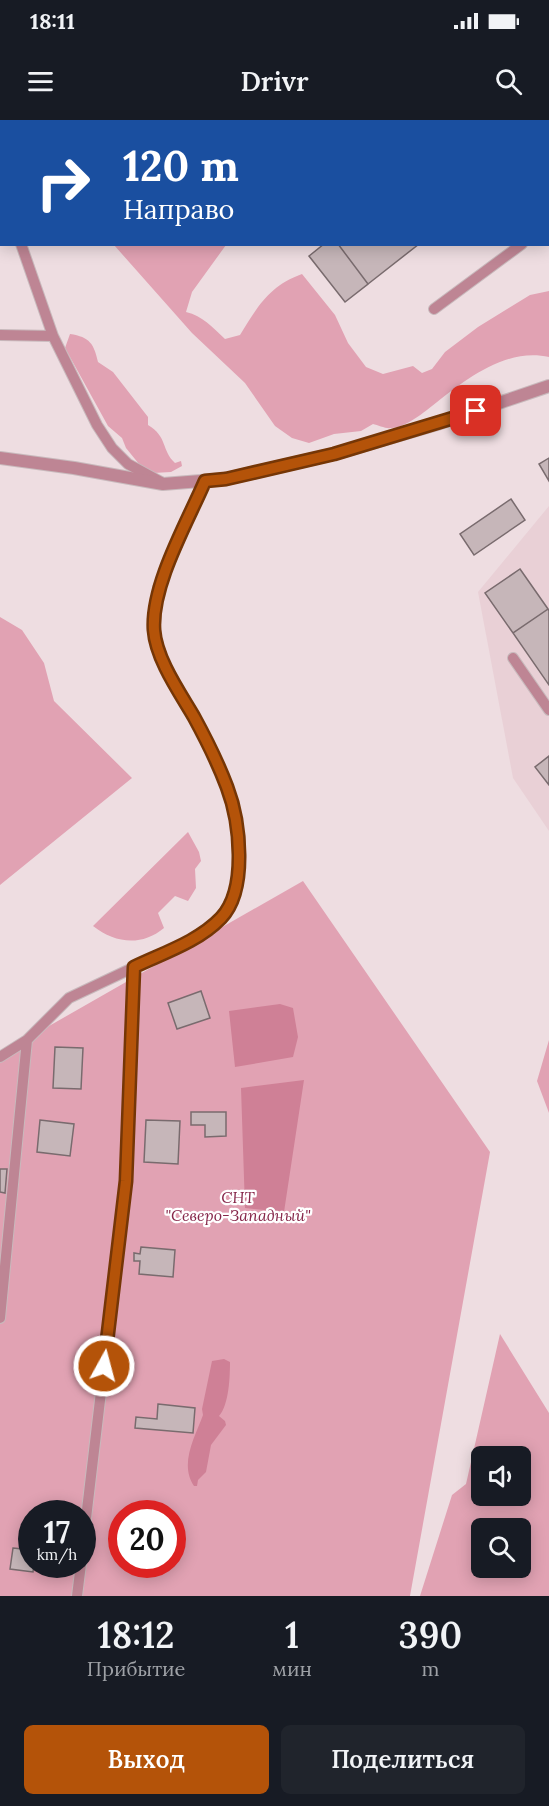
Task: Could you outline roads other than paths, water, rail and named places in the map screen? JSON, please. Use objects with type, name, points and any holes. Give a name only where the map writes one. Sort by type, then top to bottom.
[{"type":"street","points":[[0,458],[163,484],[226,479],[334,454],[437,424],[549,386]]},
{"type":"lane","points":[[22,246],[53,336],[97,425],[112,448],[128,464],[163,484]]},
{"type":"lane","points":[[434,309],[519,246]]},
{"type":"lane","points":[[0,335],[53,336]]},
{"type":"lane","points":[[0,1057],[27,1040],[69,998],[196,938],[222,917],[236,890],[240,841],[228,789],[201,731],[164,666],[154,631],[158,588],[205,481]]},
{"type":"lane","points":[[513,658],[549,710]]},
{"type":"lane","points":[[88,1500],[126,1181],[134,967]]},
{"type":"lane","points":[[0,1318],[27,1040]]},
{"type":"lane","points":[[77,1596],[79,1578]]},
{"type":"park label","name":"СНТ \"Северо-Западный\"","points":[[238,1206]]}]
